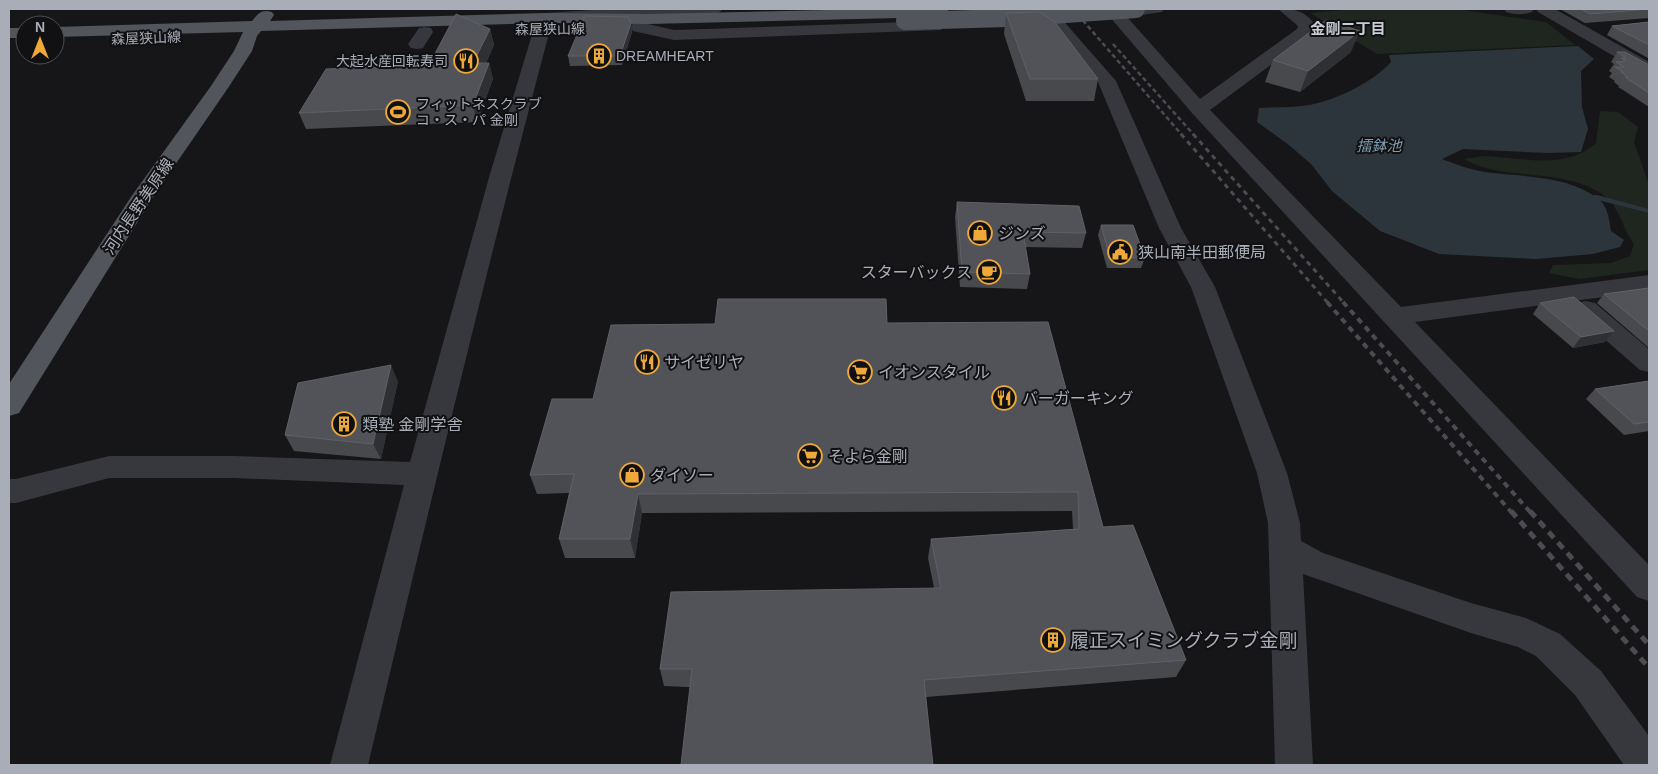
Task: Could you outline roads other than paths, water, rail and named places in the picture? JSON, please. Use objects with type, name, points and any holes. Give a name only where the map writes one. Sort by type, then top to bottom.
[{"type":"main road","name":"森屋狭山線","points":[[65,32],[259,23],[543,24],[639,27],[902,17],[1017,9]]},
{"type":"main road","name":"森屋狭山線","points":[[65,40],[259,23],[421,38],[543,24],[648,19],[1007,18],[1136,9]]},
{"type":"main road","name":"河内長野美原線","points":[[9,406],[142,197],[238,58],[259,23]]},
{"type":"street","points":[[349,765],[422,474],[498,184],[543,24],[660,10],[714,9]]},
{"type":"street","points":[[1112,11],[1156,9]]},
{"type":"street","points":[[1199,109],[1304,32],[1307,25],[1286,9]]},
{"type":"street","points":[[1512,9],[1526,9]]},
{"type":"street","points":[[1544,9],[1649,68]]},
{"type":"street","points":[[1112,11],[1199,109],[1649,587]]},
{"type":"street","points":[[639,27],[674,35],[1049,16],[1107,81],[1170,228],[1203,287],[1272,473],[1284,523],[1294,765]]},
{"type":"street","points":[[1582,30],[1611,27]]},
{"type":"street","points":[[1394,316],[1649,283]]},
{"type":"street","points":[[1568,294],[1649,363]]},
{"type":"street","points":[[9,491],[16,491],[109,467],[234,467],[422,474]]},
{"type":"street","points":[[1284,548],[1312,563],[1471,618],[1526,634],[1548,645],[1588,683],[1647,765]]},
{"type":"water","name":"擂鉢池","points":[[1578,46],[1594,59],[1581,71],[1582,107],[1588,129],[1581,152],[1547,153],[1463,149],[1442,159],[1480,171],[1557,181],[1584,190],[1596,197],[1603,204],[1609,217],[1611,231],[1624,240],[1620,247],[1593,254],[1536,259],[1439,254],[1380,231],[1332,191],[1312,165],[1289,145],[1257,122],[1259,108],[1309,105],[1353,90],[1383,70],[1391,62],[1389,55]]},
{"type":"waterway","points":[[1597,197],[1649,211]]},
{"type":"railway","points":[[1073,9],[1182,135]]},
{"type":"railway","points":[[1113,44],[1194,135]]},
{"type":"railway","points":[[1181,134],[1328,303]]},
{"type":"railway","points":[[1193,134],[1344,303]]},
{"type":"railway","points":[[1327,302],[1512,513]]},
{"type":"railway","points":[[1343,302],[1531,513]]},
{"type":"railway","points":[[1511,511],[1649,668]]},
{"type":"railway","points":[[1530,511],[1649,645]]},
{"type":"place","name":"DREAMHEART","points":[[599,56]]},
{"type":"place","name":"大起水産回転寿司","points":[[466,61]]},
{"type":"place","name":"フィットネスクラブ コ・ス・パ 金剛","points":[[398,112]]},
{"type":"place","name":"ジンズ","points":[[980,233]]},
{"type":"place","name":"狭山南半田郵便局","points":[[1120,252]]},
{"type":"place","name":"スターバックス","points":[[989,272]]},
{"type":"place","name":"サイゼリヤ","points":[[647,362]]},
{"type":"place","name":"イオンスタイル","points":[[860,372]]},
{"type":"place","name":"バーガーキング","points":[[1004,398]]},
{"type":"place","name":"類塾 金剛学舎","points":[[344,424]]},
{"type":"place","name":"そよら金剛","points":[[810,456]]},
{"type":"place","name":"ダイソー","points":[[632,475]]},
{"type":"place","name":"履正スイミングクラブ金剛","points":[[1053,640]]},
{"type":"district","name":"金剛二丁目","points":[[1348,29]]}]
